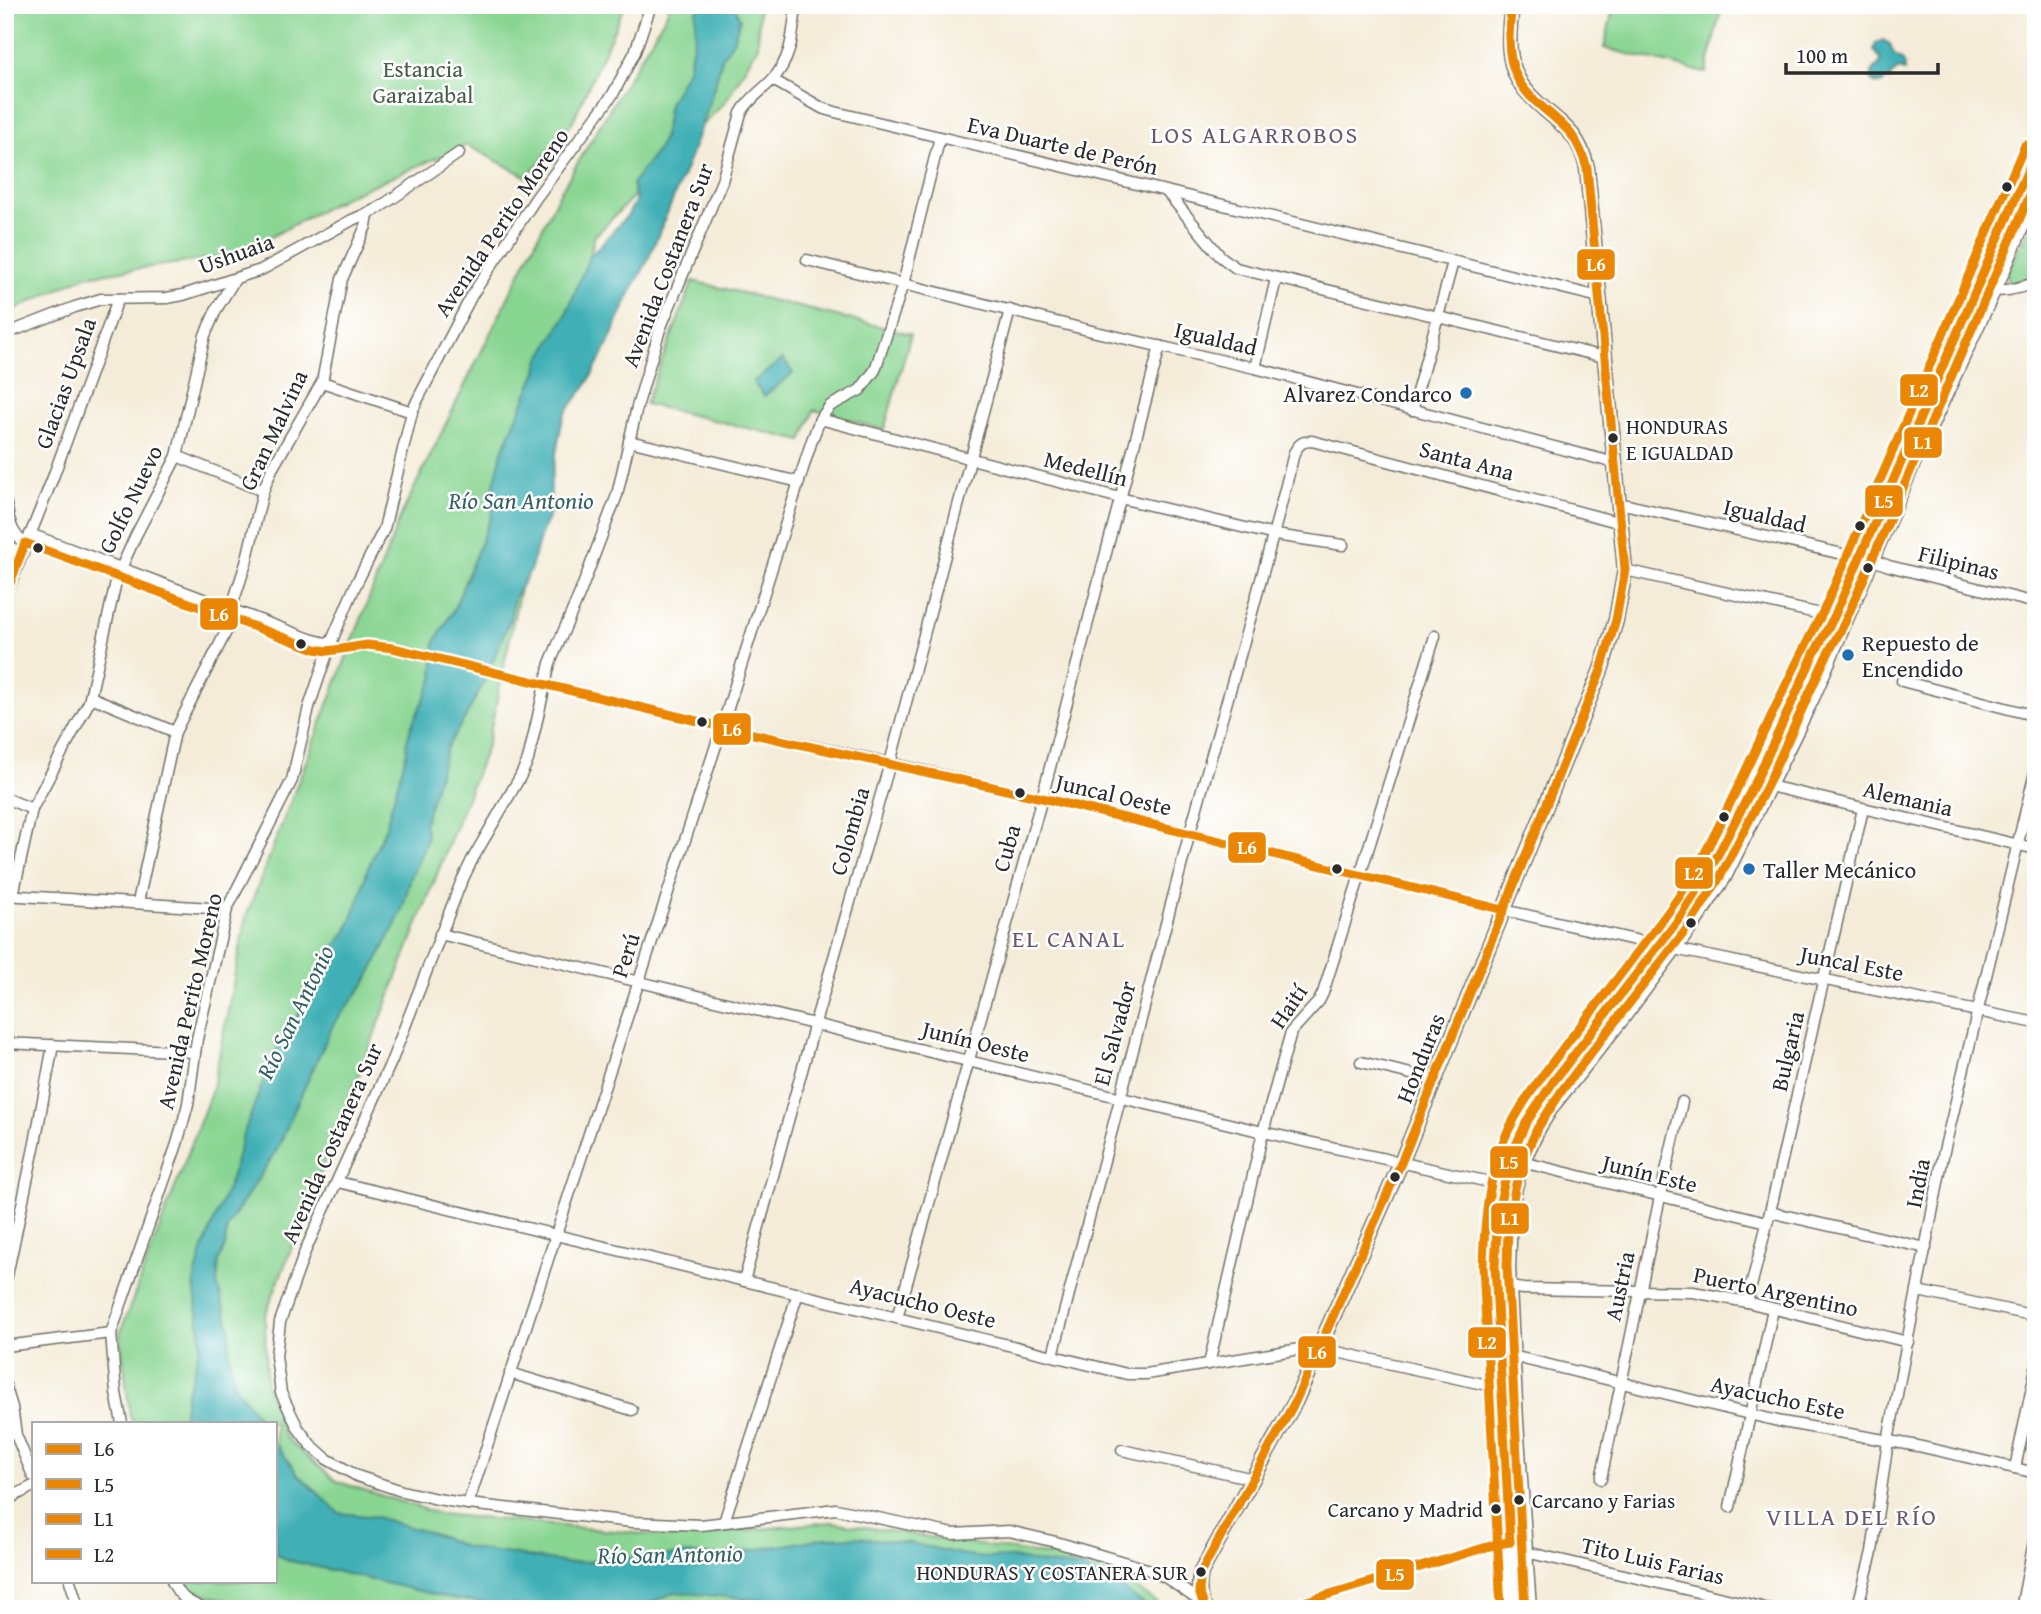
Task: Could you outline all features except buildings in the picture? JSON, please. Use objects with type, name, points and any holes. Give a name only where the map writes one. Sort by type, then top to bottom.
[{"type":"main road","name":"Honduras","points":[[1203,1606],[1199,1592],[1201,1572],[1295,1402],[1401,1163],[1601,670],[1616,620],[1625,570],[1587,168],[1577,140],[1568,128],[1528,93],[1515,72],[1508,45],[1512,5]]},
{"type":"main road","points":[[1530,1609],[1508,1287],[1510,1213],[1522,1162],[1538,1127],[1552,1106],[1620,1021],[1716,890],[1770,786],[1813,696],[1939,374],[2036,150]]},
{"type":"main road","points":[[1674,949],[1670,947],[1670,941],[1704,892],[1718,851],[1756,781],[1814,653],[1867,559],[1993,292],[2036,193]]},
{"type":"main road","points":[[1993,292],[1987,287],[1987,281],[2015,215],[2017,194]]},
{"type":"main road","points":[[1513,1609],[1495,1266],[1497,1219],[1503,1185],[1515,1146],[1539,1102],[1685,910],[1710,870]]},
{"type":"main road","points":[[1620,1021],[1628,1000],[1661,954],[1662,948],[1659,945]]},
{"type":"main road","points":[[1507,1495],[1514,1511],[1517,1541],[1526,1552]]},
{"type":"main road","points":[[1510,1542],[1518,1554],[1523,1609]]},
{"type":"street","name":"Avenida Perito Moreno","points":[[122,1422],[116,1393],[111,1333],[177,1144],[190,1095],[195,1052],[227,909],[292,780],[309,707],[329,648],[356,584],[384,529],[412,412],[472,295],[536,198],[613,94],[635,52],[651,5]]},
{"type":"street","name":"Avenida Costanera Sur","points":[[796,5],[788,56],[772,80],[740,113],[722,181],[660,329],[629,440],[617,495],[550,663],[528,760],[472,860],[440,934],[392,1060],[306,1249],[280,1322],[276,1356],[282,1393],[298,1428],[310,1444],[327,1459],[357,1476],[402,1491],[468,1504],[633,1522],[701,1525],[836,1509],[953,1534],[1009,1531],[1147,1569],[1165,1577],[1203,1606]]},
{"type":"street","name":"Eva Duarte de Perón","points":[[772,80],[822,108],[1166,191],[1226,262],[1236,268],[1604,357]]},
{"type":"street","points":[[820,419],[830,406],[860,390],[875,370],[903,284],[940,137]]},
{"type":"street","name":"Ushuaia","points":[[5,334],[101,299],[167,298],[183,295],[275,264],[352,220],[377,209],[459,153]]},
{"type":"street","points":[[1166,191],[1599,297]]},
{"type":"street","name":"Gran Malvina","points":[[138,902],[176,732],[232,615],[263,491],[277,460],[322,382],[342,279],[368,222],[368,214]]},
{"type":"street","name":"Igualdad","points":[[807,260],[1255,368],[1615,463]]},
{"type":"street","points":[[1412,410],[1453,262]]},
{"type":"street","name":"Golfo Nuevo","points":[[9,895],[32,809],[91,697],[118,573],[177,456],[205,335],[234,279]]},
{"type":"street","points":[[1255,368],[1276,279]]},
{"type":"street","points":[[1977,284],[1993,292],[2036,283]]},
{"type":"street","name":"Glacias Upsala","points":[[5,598],[52,480],[118,299]]},
{"type":"street","name":"Colombia","points":[[744,1281],[890,763],[1010,310]]},
{"type":"street","name":"Cuba","points":[[897,1318],[1042,798],[1160,346]]},
{"type":"street","points":[[322,382],[412,412]]},
{"type":"street","name":"Medellín","points":[[820,419],[1120,498],[1275,535],[1343,545]]},
{"type":"street","name":"Perú","points":[[468,1504],[820,419]]},
{"type":"street","points":[[629,440],[799,482]]},
{"type":"street","name":"Santa Ana","points":[[1302,442],[1312,440],[1621,523]]},
{"type":"street","name":"El Salvador","points":[[1053,1355],[1190,834],[1275,535],[1294,453],[1302,442]]},
{"type":"street","points":[[177,456],[263,491]]},
{"type":"street","points":[[5,500],[13,532],[18,539],[28,539],[329,648]]},
{"type":"street","name":"Igualdad","points":[[1619,503],[1867,559]]},
{"type":"street","name":"Filipinas","points":[[1867,559],[2036,603]]},
{"type":"street","points":[[1625,570],[1834,617]]},
{"type":"street","name":"Haití","points":[[1209,1364],[1263,1132],[1291,1032],[1324,993],[1435,636]]},
{"type":"street","name":"Juncal Oeste","points":[[329,648],[375,645],[393,648],[722,727],[1042,798],[1360,876],[1659,945]]},
{"type":"street","points":[[1902,681],[2036,716]]},
{"type":"street","points":[[91,697],[176,732]]},
{"type":"street","name":"India","points":[[1857,1609],[1872,1552],[1888,1441],[1944,1151],[2036,768]]},
{"type":"street","name":"Alemania","points":[[1770,786],[2036,849]]},
{"type":"street","points":[[5,798],[32,809]]},
{"type":"street","name":"Bulgaria","points":[[1747,1302],[1863,809]]},
{"type":"street","points":[[9,895],[227,909]]},
{"type":"street","name":"Junín Oeste","points":[[440,934],[1263,1132],[1503,1185]]},
{"type":"street","name":"Juncal Este","points":[[1659,945],[2036,1023]]},
{"type":"street","points":[[5,1043],[195,1052]]},
{"type":"street","points":[[5,1285],[53,1045]]},
{"type":"street","points":[[1361,1062],[1436,1080]]},
{"type":"street","name":"Austria","points":[[1601,1479],[1639,1291],[1682,1102]]},
{"type":"street","name":"Junín Este","points":[[1522,1162],[1660,1197],[1926,1248]]},
{"type":"street","name":"Ayacucho Oeste","points":[[338,1182],[1127,1374],[1146,1374],[1300,1349],[1318,1349],[1501,1388]]},
{"type":"street","name":"Puerto Argentino","points":[[1508,1287],[1693,1292],[1747,1302],[1908,1342]]},
{"type":"street","points":[[1918,1291],[2036,1316]]},
{"type":"street","points":[[724,1522],[798,1293]]},
{"type":"street","points":[[1730,1507],[1773,1309]]},
{"type":"street","points":[[5,1346],[111,1333]]},
{"type":"street","name":"Ayacucho Este","points":[[1512,1356],[1792,1423],[2036,1473]]},
{"type":"street","points":[[2015,1468],[2036,1368]]},
{"type":"street","points":[[510,1373],[632,1410]]},
{"type":"street","points":[[5,1385],[16,1434],[32,1474]]},
{"type":"street","points":[[1122,1450],[1254,1479]]},
{"type":"street","points":[[5,1501],[32,1487]]},
{"type":"street","points":[[2021,1609],[2036,1531]]},
{"type":"street","points":[[1279,1609],[1510,1542]]},
{"type":"street","name":"Tito Luis Farias","points":[[1510,1542],[1526,1552],[1737,1605],[1770,1609]]},
{"type":"street","points":[[70,1582],[79,1609]]},
{"type":"street","points":[[173,1582],[185,1600],[204,1609]]},
{"type":"street","points":[[177,1609],[185,1600]]},
{"type":"green space","name":"Estancia Garaizabal","points":[[5,5],[625,5],[572,123],[527,177],[467,145],[347,196],[237,255],[86,276],[5,314]]},
{"type":"green space","points":[[669,5],[759,5],[758,46],[726,101],[594,237],[487,746],[265,1316],[266,1383],[285,1437],[336,1481],[439,1514],[675,1537],[832,1522],[1097,1563],[1167,1609],[262,1609],[189,1590],[186,1582],[276,1582],[276,1422],[133,1422],[130,1416],[120,1333],[213,1087],[246,917],[402,513],[558,196],[667,13]]},
{"type":"green space","points":[[1614,5],[1722,6],[1706,73],[1604,48]]},
{"type":"green space","points":[[2036,216],[2036,277],[2007,284],[2007,272]]},
{"type":"green space","points":[[693,281],[911,334],[884,430],[814,410],[802,441],[645,404]]},
{"type":"water","name":"Río San Antonio","points":[[700,5],[734,5],[740,19],[733,41],[722,58],[690,158],[647,262],[586,386],[565,413],[551,480],[550,514],[530,571],[514,598],[510,620],[481,688],[447,747],[424,824],[426,842],[411,877],[403,907],[366,982],[333,1025],[278,1148],[227,1227],[217,1283],[230,1329],[229,1354],[235,1386],[261,1422],[185,1422],[186,1394],[201,1340],[194,1282],[203,1248],[231,1179],[242,1138],[272,1058],[312,992],[331,951],[347,931],[367,870],[385,829],[411,727],[433,680],[435,642],[454,609],[492,514],[492,492],[502,452],[539,361],[565,317],[589,257],[628,215],[636,199],[632,184],[658,149],[664,135],[669,103],[688,69],[696,12]]},
{"type":"water","points":[[1883,40],[1890,44],[1894,55],[1903,61],[1905,71],[1899,69],[1891,75],[1890,80],[1876,84],[1872,81],[1872,72],[1880,63],[1880,58],[1874,50],[1876,43]]},
{"type":"water","points":[[783,359],[793,373],[764,396],[753,382]]},
{"type":"water","name":"Río San Antonio","points":[[276,1444],[298,1474],[339,1513],[376,1517],[436,1535],[465,1547],[567,1563],[692,1554],[719,1556],[825,1538],[856,1537],[911,1543],[973,1557],[1014,1558],[1079,1567],[1115,1583],[1150,1609],[934,1609],[920,1604],[832,1607],[675,1592],[637,1609],[543,1609],[453,1599],[287,1560],[276,1554]]},
{"type":"transit line","name":"L6","points":[[1205,1609],[1199,1591],[1201,1572],[1295,1402],[1401,1163],[1601,670],[1616,620],[1625,570],[1587,168],[1579,146],[1571,134],[1534,100],[1516,75],[1510,49],[1512,5]]},
{"type":"transit line","name":"L2","points":[[1501,1609],[1483,1266],[1487,1210],[1498,1156],[1528,1097],[1669,911],[1715,833],[1823,612],[2025,145]]},
{"type":"transit line","name":"L5","points":[[1510,1542],[1495,1266],[1498,1211],[1510,1158],[1526,1123],[1553,1082],[1679,919],[1710,870],[1756,781],[1814,654],[1834,617],[2036,151]]},
{"type":"transit line","name":"L1","points":[[1525,1608],[1507,1266],[1508,1228],[1522,1162],[1537,1129],[1563,1089],[1689,926],[1720,877],[1767,786],[1825,659],[1845,622],[2036,181]]},
{"type":"transit line","name":"L6","points":[[5,597],[25,543],[315,649],[328,651],[367,645],[393,648],[722,727],[1042,798],[1504,910]]},
{"type":"transit line","name":"L5","points":[[1280,1609],[1510,1542]]},
{"type":"place","name":"Alvarez Condarco","points":[[1466,393]]},
{"type":"place","name":"HONDURAS E IGUALDAD","points":[[1613,438]]},
{"type":"place","name":"Repuesto de Encendido","points":[[1848,655]]},
{"type":"place","name":"Taller Mecánico","points":[[1749,869]]},
{"type":"place","name":"Carcano y Farias","points":[[1519,1500]]},
{"type":"place","name":"Carcano y Madrid","points":[[1496,1509]]},
{"type":"place","name":"HONDURAS Y COSTANERA SUR","points":[[1201,1572]]},
{"type":"district","name":"LOS ALGARROBOS","points":[[1255,134]]},
{"type":"district","name":"EL CANAL","points":[[1069,938]]},
{"type":"district","name":"VILLA DEL RÍO","points":[[1852,1516]]}]
